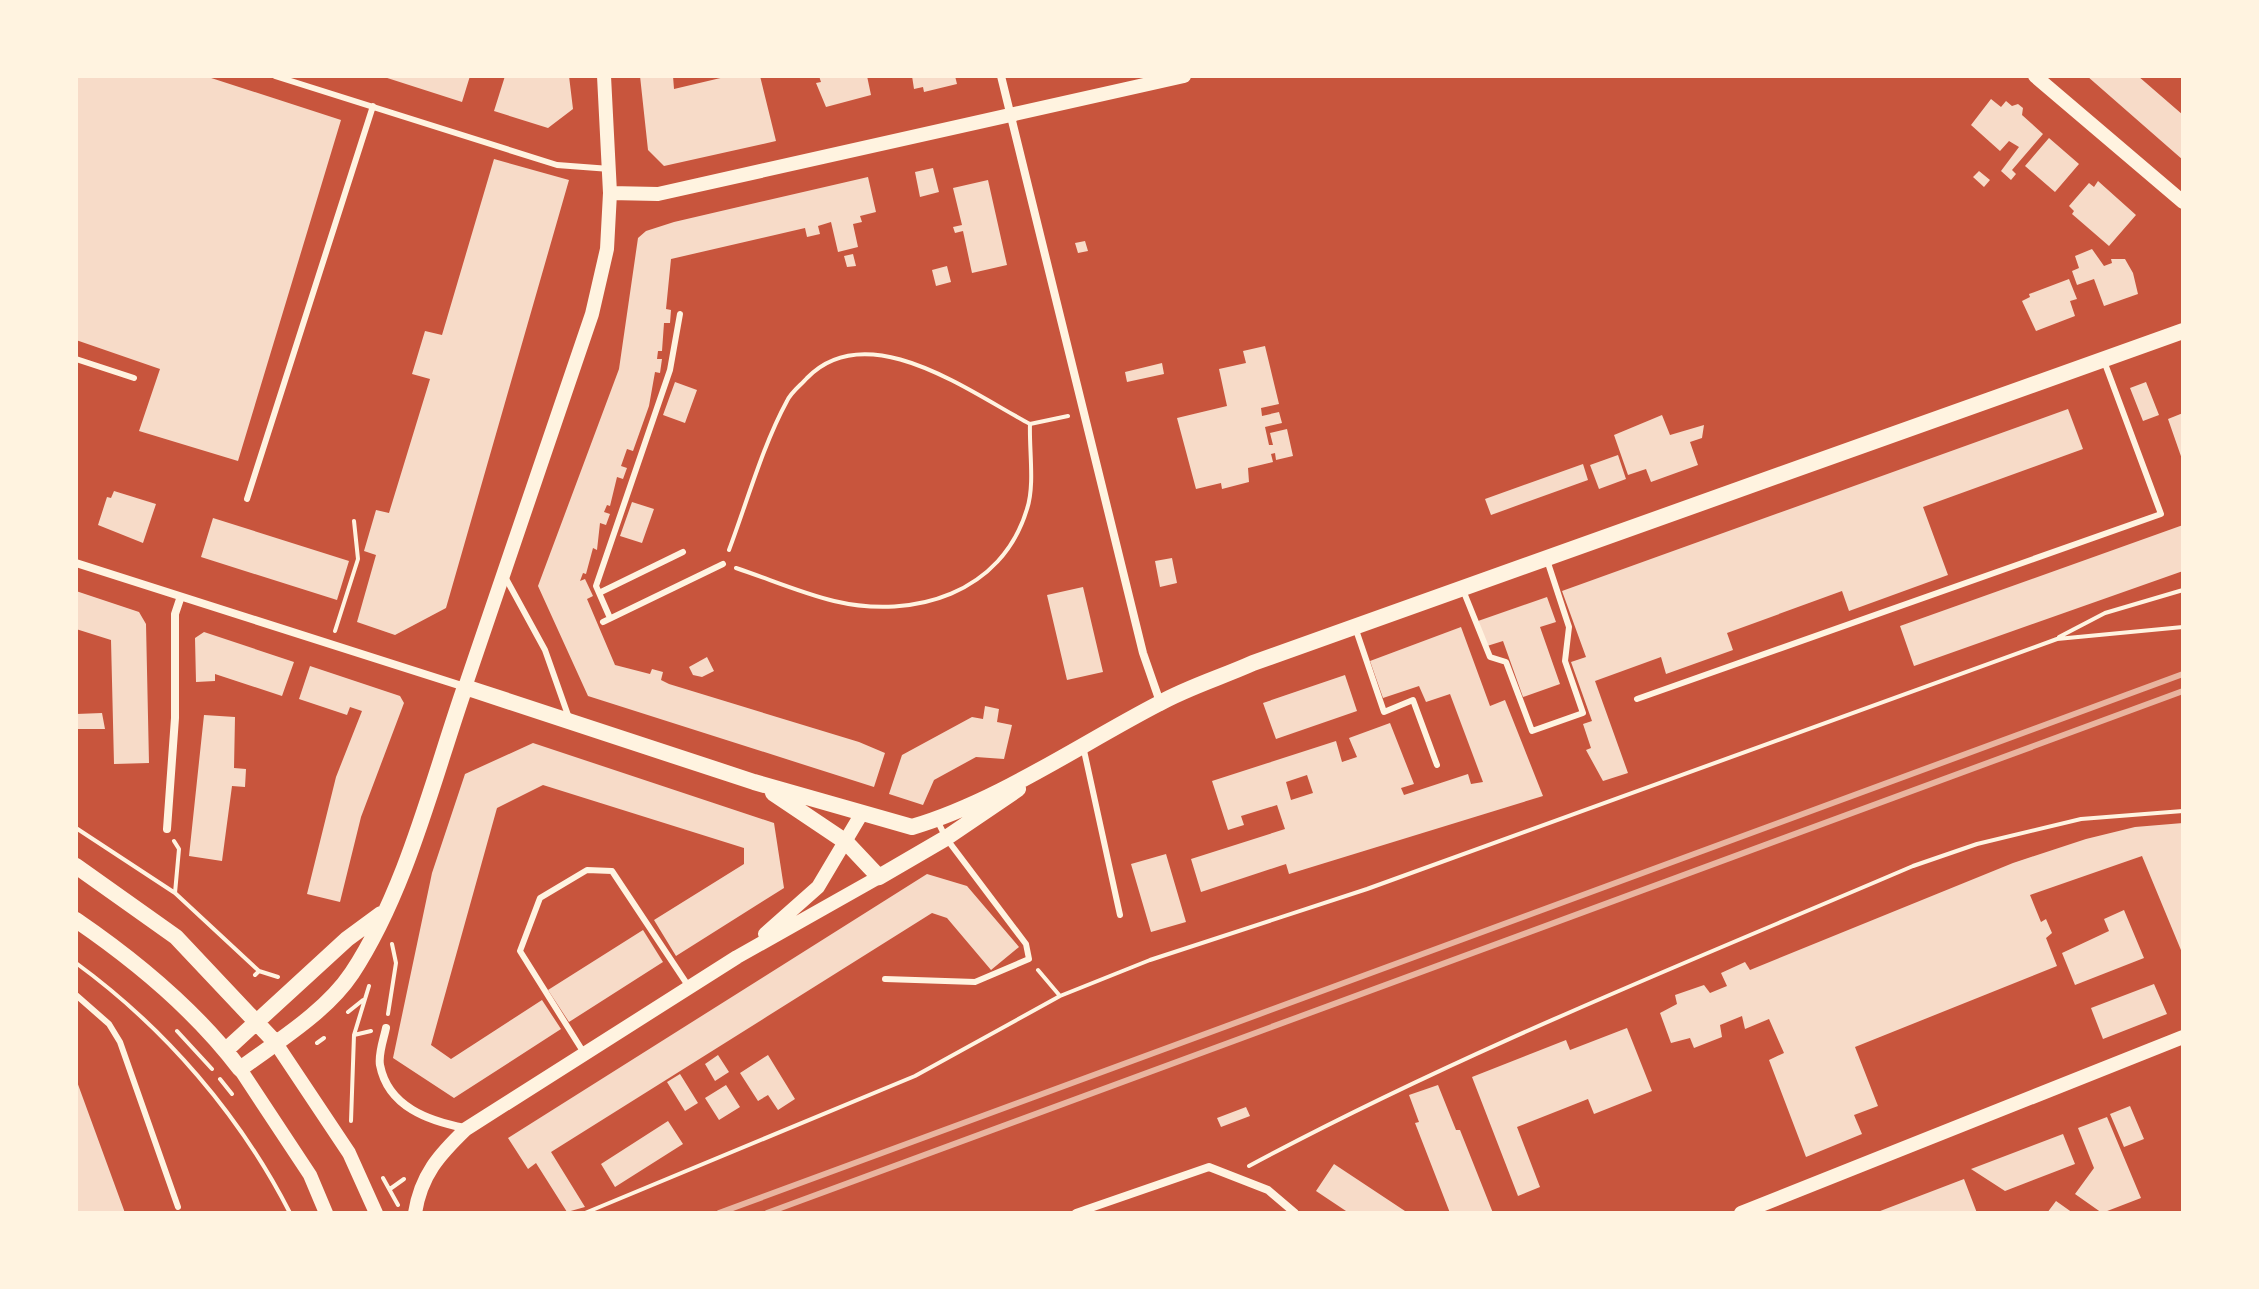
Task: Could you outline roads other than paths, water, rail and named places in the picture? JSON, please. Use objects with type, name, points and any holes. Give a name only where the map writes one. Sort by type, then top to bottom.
[{"type":"main road","points":[[76,920],[157,983],[226,1050],[240,1069],[309,1017],[351,974],[385,910],[465,687],[754,782],[912,827],[937,820],[1066,755],[1160,702],[1253,663],[2183,331]]},
{"type":"main road","points":[[754,782],[846,842],[879,877],[946,838],[1066,755]]},
{"type":"main road","points":[[912,827],[917,854]]},
{"type":"main road","points":[[76,866],[176,937],[275,1042]]},
{"type":"main road","points":[[226,1050],[347,939],[385,910]]},
{"type":"street","points":[[76,563],[180,599],[465,687],[592,314],[607,249],[610,169],[604,76]]},
{"type":"street","points":[[1001,76],[1143,653],[1160,702]]},
{"type":"street","points":[[610,193],[658,194],[1184,76]]},
{"type":"street","points":[[2035,76],[2183,202]]},
{"type":"street","points":[[167,829],[175,718],[175,614],[180,599]]},
{"type":"street","points":[[737,957],[818,887],[862,813]]},
{"type":"street","points":[[415,1213],[425,1175],[436,1158],[466,1129],[737,957],[879,877]]},
{"type":"street","points":[[386,1028],[380,1064],[391,1089],[407,1107],[434,1122],[466,1129]]},
{"type":"street","points":[[1741,1213],[2183,1037]]},
{"type":"street","points":[[275,1042],[349,1153],[376,1213]]},
{"type":"street","points":[[240,1069],[310,1175],[326,1213]]},
{"type":"street","points":[[1076,1213],[1209,1167],[1234,1174],[1268,1190],[1295,1213]]},
{"type":"lane","points":[[275,76],[557,165],[610,169]]},
{"type":"lane","points":[[247,499],[373,106]]},
{"type":"lane","points":[[680,314],[670,370],[596,586],[607,620],[723,564]]},
{"type":"lane","points":[[76,359],[134,378]]},
{"type":"lane","points":[[1637,699],[2161,514],[2104,361]]},
{"type":"lane","points":[[599,593],[683,552]]},
{"type":"lane","points":[[1463,590],[1490,657],[1506,662],[1532,731],[1583,713],[1565,661],[1569,627],[1547,560]]},
{"type":"lane","points":[[504,575],[545,650],[570,721]]},
{"type":"lane","points":[[1355,627],[1384,712],[1413,700],[1437,765]]},
{"type":"lane","points":[[545,650],[555,645]]},
{"type":"lane","points":[[1083,746],[1120,915]]},
{"type":"lane","points":[[885,979],[975,982],[1029,959],[1026,944],[946,838],[937,820]]},
{"type":"lane","points":[[584,1053],[520,951],[540,898],[587,870],[612,871],[689,987]]},
{"type":"lane","points":[[76,995],[109,1024],[120,1042],[178,1207]]},
{"type":"railway","points":[[719,1213],[2183,674]]},
{"type":"railway","points":[[767,1213],[2183,691]]}]
